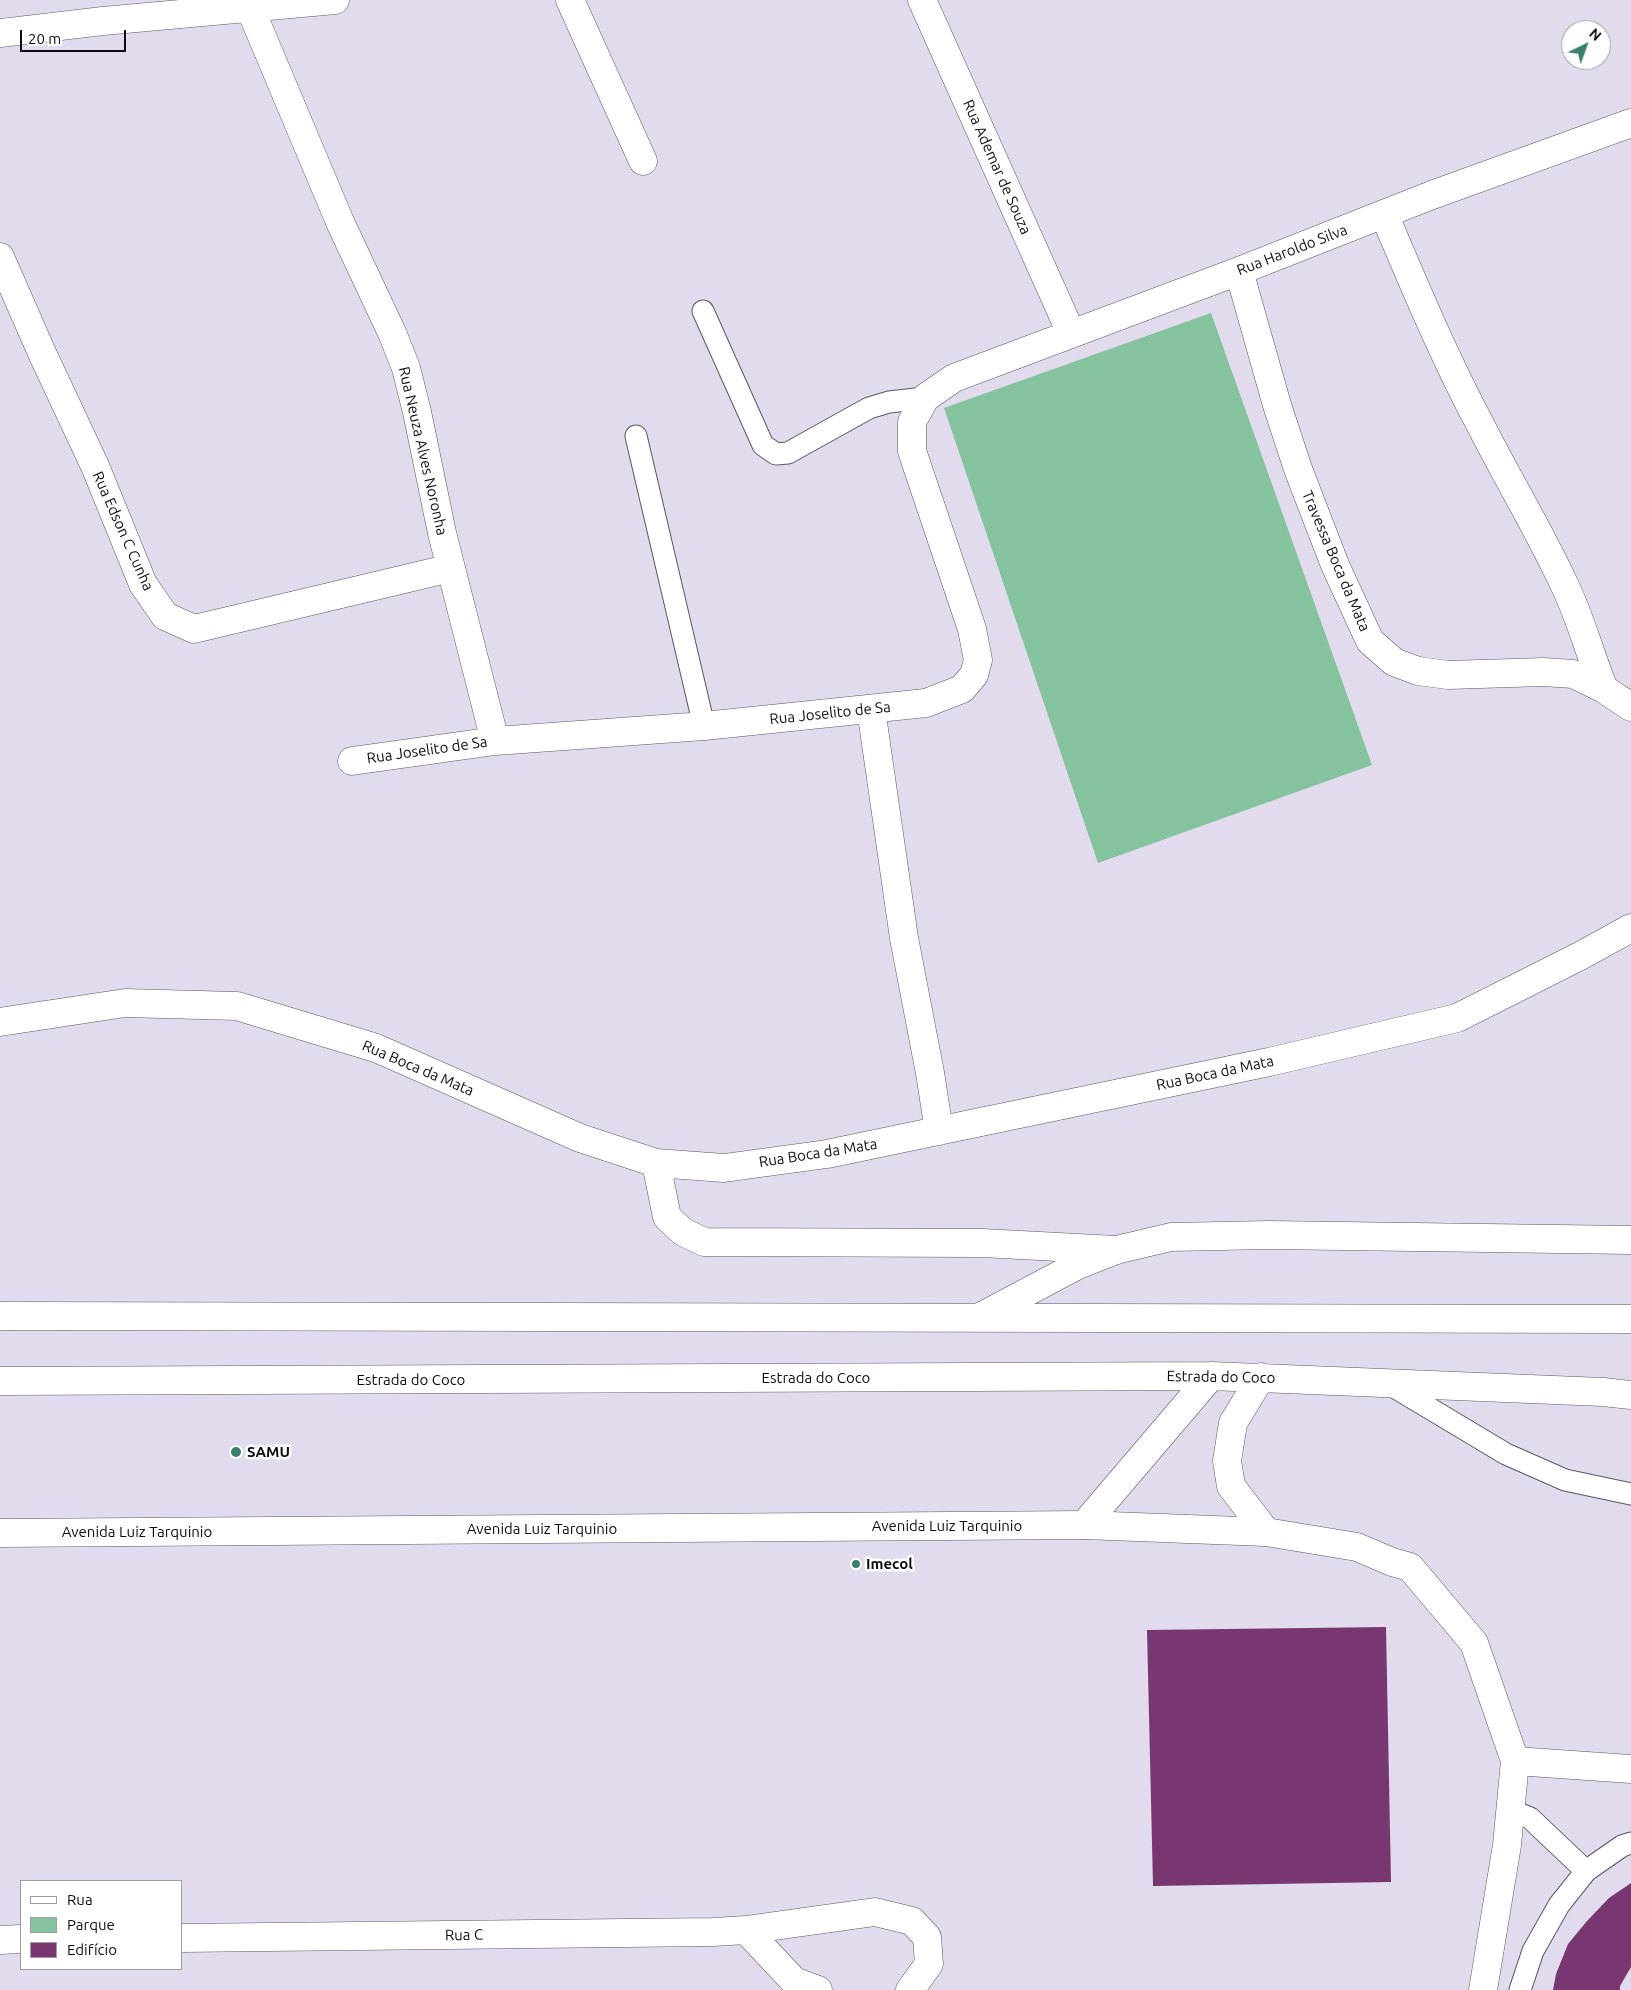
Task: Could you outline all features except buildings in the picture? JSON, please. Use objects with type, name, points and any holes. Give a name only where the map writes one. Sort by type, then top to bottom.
[{"type":"main road","points":[[0,33],[103,20],[335,0]]},
{"type":"main road","points":[[570,0],[643,161]]},
{"type":"main road","name":"Rua Ademar de Souza","points":[[922,0],[1071,333]]},
{"type":"main road","name":"Rua Neuza Alves Noronha","points":[[250,8],[340,222],[393,335],[406,368],[442,533],[495,741]]},
{"type":"main road","name":"Rua Haroldo Silva","points":[[954,378],[1239,271],[1384,214],[1631,123]]},
{"type":"main road","points":[[1384,214],[1437,338],[1482,428],[1529,513],[1566,588],[1604,689]]},
{"type":"main road","name":"Rua Edson C Cunha","points":[[0,257],[94,466],[143,584],[165,616],[194,629],[451,568]]},
{"type":"main road","name":"Travessa Boca da Mata","points":[[1239,271],[1277,405],[1298,469],[1335,565],[1370,641],[1394,662],[1418,671],[1448,674],[1544,672],[1573,674],[1604,689],[1631,707]]},
{"type":"main road","name":"Rua Joselito de Sa","points":[[352,761],[495,741],[704,726],[926,703],[962,690],[974,675],[978,660],[972,629],[912,451],[912,422],[925,398],[954,378]]},
{"type":"main road","points":[[872,709],[904,938],[939,1131]]},
{"type":"main road","name":"Rua Boca da Mata","points":[[1,1020],[125,1002],[237,1006],[376,1048],[580,1138],[656,1163],[724,1168],[827,1154],[1260,1064],[1457,1018],[1631,928]]},
{"type":"main road","points":[[656,1163],[668,1217],[683,1232],[704,1242],[982,1243],[1116,1250]]},
{"type":"main road","points":[[978,1318],[1078,1265],[1116,1250],[1172,1238],[1269,1235],[1631,1240]]},
{"type":"main road","points":[[0,1316],[1631,1319]]},
{"type":"main road","points":[[1084,1525],[1211,1376]]},
{"type":"main road","name":"Estrada do Coco","points":[[0,1382],[1211,1376],[1387,1382],[1631,1395]]},
{"type":"main road","points":[[1261,1377],[1233,1423],[1226,1461],[1231,1486],[1266,1532]]},
{"type":"main road","name":"Avenida Luiz Tarquinio","points":[[0,1533],[1084,1525],[1266,1532],[1357,1547],[1392,1562],[1410,1567],[1474,1643],[1515,1761]]},
{"type":"main road","points":[[1483,1990],[1507,1845],[1515,1761],[1631,1770]]},
{"type":"main road","name":"Rua C","points":[[182,1938],[713,1932],[746,1930],[875,1912],[912,1921],[927,1938],[928,1964],[910,1990]]},
{"type":"main road","points":[[746,1930],[794,1981],[818,1990]]},
{"type":"main road","points":[[0,1940],[20,1939]]},
{"type":"lane","points":[[703,311],[763,445],[776,454],[788,453],[869,408],[890,402],[925,398]]},
{"type":"lane","points":[[636,436],[704,726]]},
{"type":"lane","points":[[1387,1382],[1506,1454],[1565,1480],[1631,1494]]},
{"type":"lane","points":[[1510,1810],[1530,1818],[1586,1871]]},
{"type":"lane","points":[[1520,1990],[1533,1951],[1559,1905],[1586,1871],[1622,1846],[1631,1843]]},
{"type":"green space","points":[[1211,313],[1372,765],[1098,863],[944,408]]},
{"type":"place","name":"SAMU","points":[[236,1452]]},
{"type":"place","name":"Imecol","points":[[856,1564]]}]
